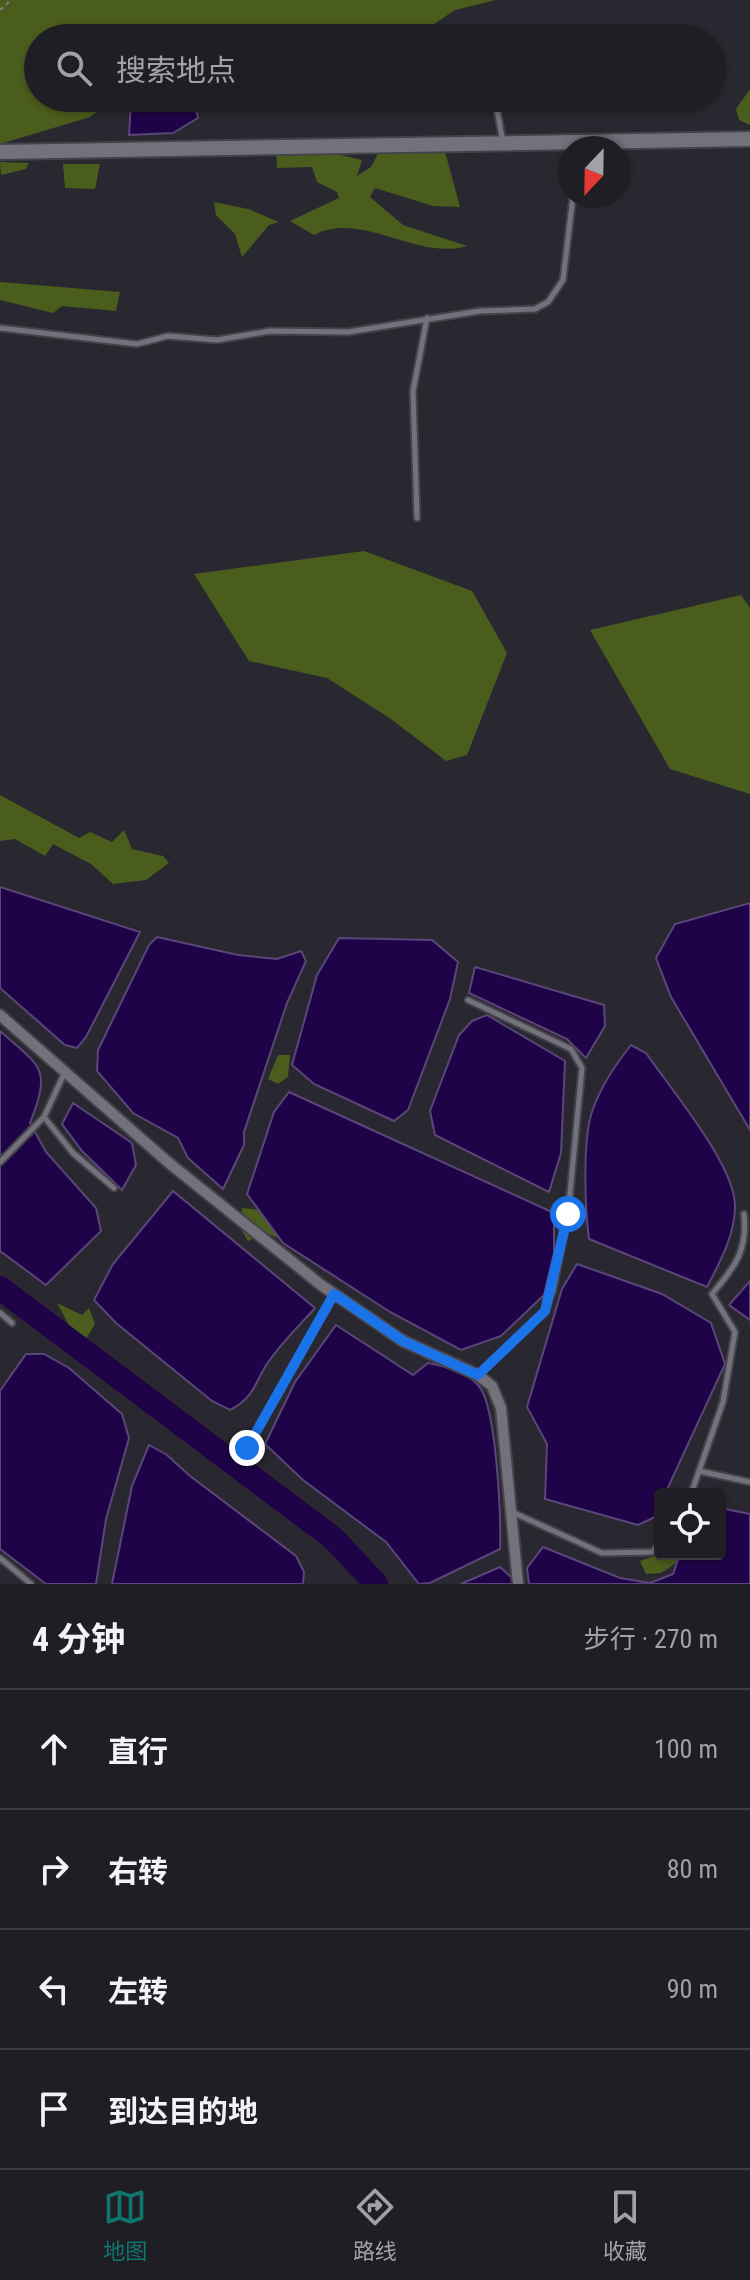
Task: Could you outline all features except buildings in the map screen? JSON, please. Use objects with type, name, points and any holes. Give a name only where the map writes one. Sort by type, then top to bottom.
[{"type":"main road","points":[[630,143],[750,139]]},
{"type":"main road","points":[[0,152],[558,145]]},
{"type":"street","points":[[0,1015],[64,1074],[334,1294],[403,1341],[478,1375],[492,1386],[501,1408],[518,1584]]},
{"type":"lane","points":[[497,112],[503,144]]},
{"type":"lane","points":[[0,328],[137,344],[168,336],[217,340],[270,331],[348,332],[427,318],[526,310],[548,302],[557,293],[567,262],[572,208]]},
{"type":"lane","points":[[417,518],[413,391],[427,318]]},
{"type":"lane","points":[[468,1000],[571,1049],[582,1068],[568,1214],[553,1290],[545,1311],[478,1375]]},
{"type":"lane","points":[[0,1162],[44,1117],[64,1074]]},
{"type":"lane","points":[[44,1117],[73,1153],[114,1188]]},
{"type":"lane","points":[[693,1488],[723,1402],[735,1332],[712,1294],[738,1263],[746,1236],[744,1214]]},
{"type":"lane","points":[[247,1448],[334,1294]]},
{"type":"lane","points":[[0,1313],[12,1323]]},
{"type":"lane","points":[[699,1471],[750,1482]]},
{"type":"lane","points":[[511,1512],[602,1553],[654,1551]]},
{"type":"lane","points":[[0,1558],[31,1584]]},
{"type":"path","points":[[0,10],[11,0]]},
{"type":"green space","points":[[0,0],[496,0],[455,10],[434,24],[24,24],[24,112],[97,112],[90,117],[0,144]]},
{"type":"green space","points":[[750,89],[750,125],[739,120],[736,109]]},
{"type":"green space","points":[[381,148],[444,148],[460,207],[433,206],[375,188],[370,197],[403,225],[467,246],[448,249],[429,247],[351,228],[332,229],[314,235],[290,221],[339,198],[337,192],[317,182],[312,167],[277,168],[276,152],[323,151],[362,160],[357,176],[371,167]]},
{"type":"green space","points":[[0,162],[29,163],[26,169],[1,175]]},
{"type":"green space","points":[[63,164],[100,164],[95,189],[65,188]]},
{"type":"green space","points":[[214,202],[248,209],[279,222],[269,225],[242,257],[235,234],[216,215]]},
{"type":"green space","points":[[0,282],[120,292],[116,311],[62,306],[53,313],[0,300]]},
{"type":"green space","points":[[364,551],[472,591],[507,653],[467,755],[446,761],[391,719],[327,678],[249,661],[194,574]]},
{"type":"green space","points":[[741,595],[750,608],[750,794],[670,769],[590,630]]},
{"type":"green space","points":[[0,795],[79,838],[90,832],[112,842],[124,830],[132,849],[163,856],[169,863],[146,880],[113,884],[91,864],[53,844],[45,856],[15,839],[0,841]]},
{"type":"green space","points":[[278,1055],[290,1055],[288,1077],[278,1084],[268,1079]]},
{"type":"green space","points":[[242,1208],[260,1210],[285,1241],[264,1232],[248,1241],[242,1231]]},
{"type":"green space","points":[[57,1303],[82,1315],[89,1308],[95,1324],[86,1339],[69,1325]]},
{"type":"green space","points":[[654,1556],[654,1560],[680,1560],[661,1573],[646,1574],[640,1561]]},
{"type":"shaded area","points":[[130,112],[196,112],[198,118],[173,133],[129,135]]},
{"type":"shaded area","points":[[0,887],[140,932],[86,1037],[77,1048],[65,1045],[0,988]]},
{"type":"shaded area","points":[[750,903],[750,1130],[671,997],[656,958],[675,924]]},
{"type":"shaded area","points":[[157,937],[238,955],[277,959],[301,951],[306,961],[287,1003],[244,1132],[244,1145],[223,1189],[188,1158],[178,1138],[133,1113],[97,1071],[98,1050],[149,945]]},
{"type":"shaded area","points":[[339,938],[432,940],[458,962],[450,999],[408,1110],[394,1121],[314,1084],[292,1065],[317,975]]},
{"type":"shaded area","points":[[475,967],[604,1005],[605,1026],[586,1058],[567,1039],[469,993]]},
{"type":"shaded area","points":[[487,1015],[565,1061],[561,1153],[549,1192],[435,1135],[430,1111],[459,1035],[472,1021]]},
{"type":"shaded area","points":[[0,1031],[39,1070],[40,1090],[30,1123],[46,1152],[96,1208],[101,1231],[46,1285],[0,1251]]},
{"type":"shaded area","points":[[631,1045],[646,1053],[685,1106],[713,1149],[732,1189],[735,1206],[732,1227],[726,1248],[707,1287],[589,1239],[585,1173],[590,1122],[605,1083]]},
{"type":"shaded area","points":[[289,1092],[554,1213],[554,1253],[544,1295],[501,1336],[461,1350],[390,1312],[283,1243],[247,1194],[274,1112]]},
{"type":"shaded area","points":[[73,1103],[132,1143],[136,1165],[122,1190],[82,1151],[62,1124]]},
{"type":"shaded area","points":[[173,1191],[315,1308],[276,1351],[248,1397],[230,1410],[212,1401],[116,1323],[94,1300],[113,1264]]},
{"type":"shaded area","points":[[577,1264],[662,1294],[711,1323],[725,1364],[668,1488],[654,1488],[654,1517],[638,1525],[545,1499],[547,1444],[527,1407],[562,1289]]},
{"type":"shaded area","points":[[750,1281],[750,1320],[729,1305]]},
{"type":"shaded area","points":[[336,1325],[413,1375],[428,1363],[461,1373],[478,1385],[490,1415],[494,1438],[500,1549],[430,1583],[419,1584],[386,1542],[303,1480],[265,1444],[295,1382]]},
{"type":"shaded area","points":[[26,1354],[44,1354],[69,1368],[122,1414],[129,1438],[106,1519],[96,1584],[46,1584],[0,1549],[0,1391]]},
{"type":"shaded area","points":[[149,1445],[167,1455],[296,1556],[304,1572],[303,1584],[112,1584],[132,1486]]},
{"type":"shaded area","points":[[726,1509],[750,1514],[750,1584],[529,1584],[527,1568],[543,1547],[620,1578],[650,1583],[673,1574],[678,1560],[726,1560]]},
{"type":"shaded area","points":[[500,1567],[511,1577],[513,1584],[461,1584]]},
{"type":"waterway","points":[[0,1288],[333,1538],[376,1584]]},
{"type":"route","points":[[247,1448],[334,1294],[403,1341],[478,1375],[545,1311],[553,1290],[568,1214]]}]
